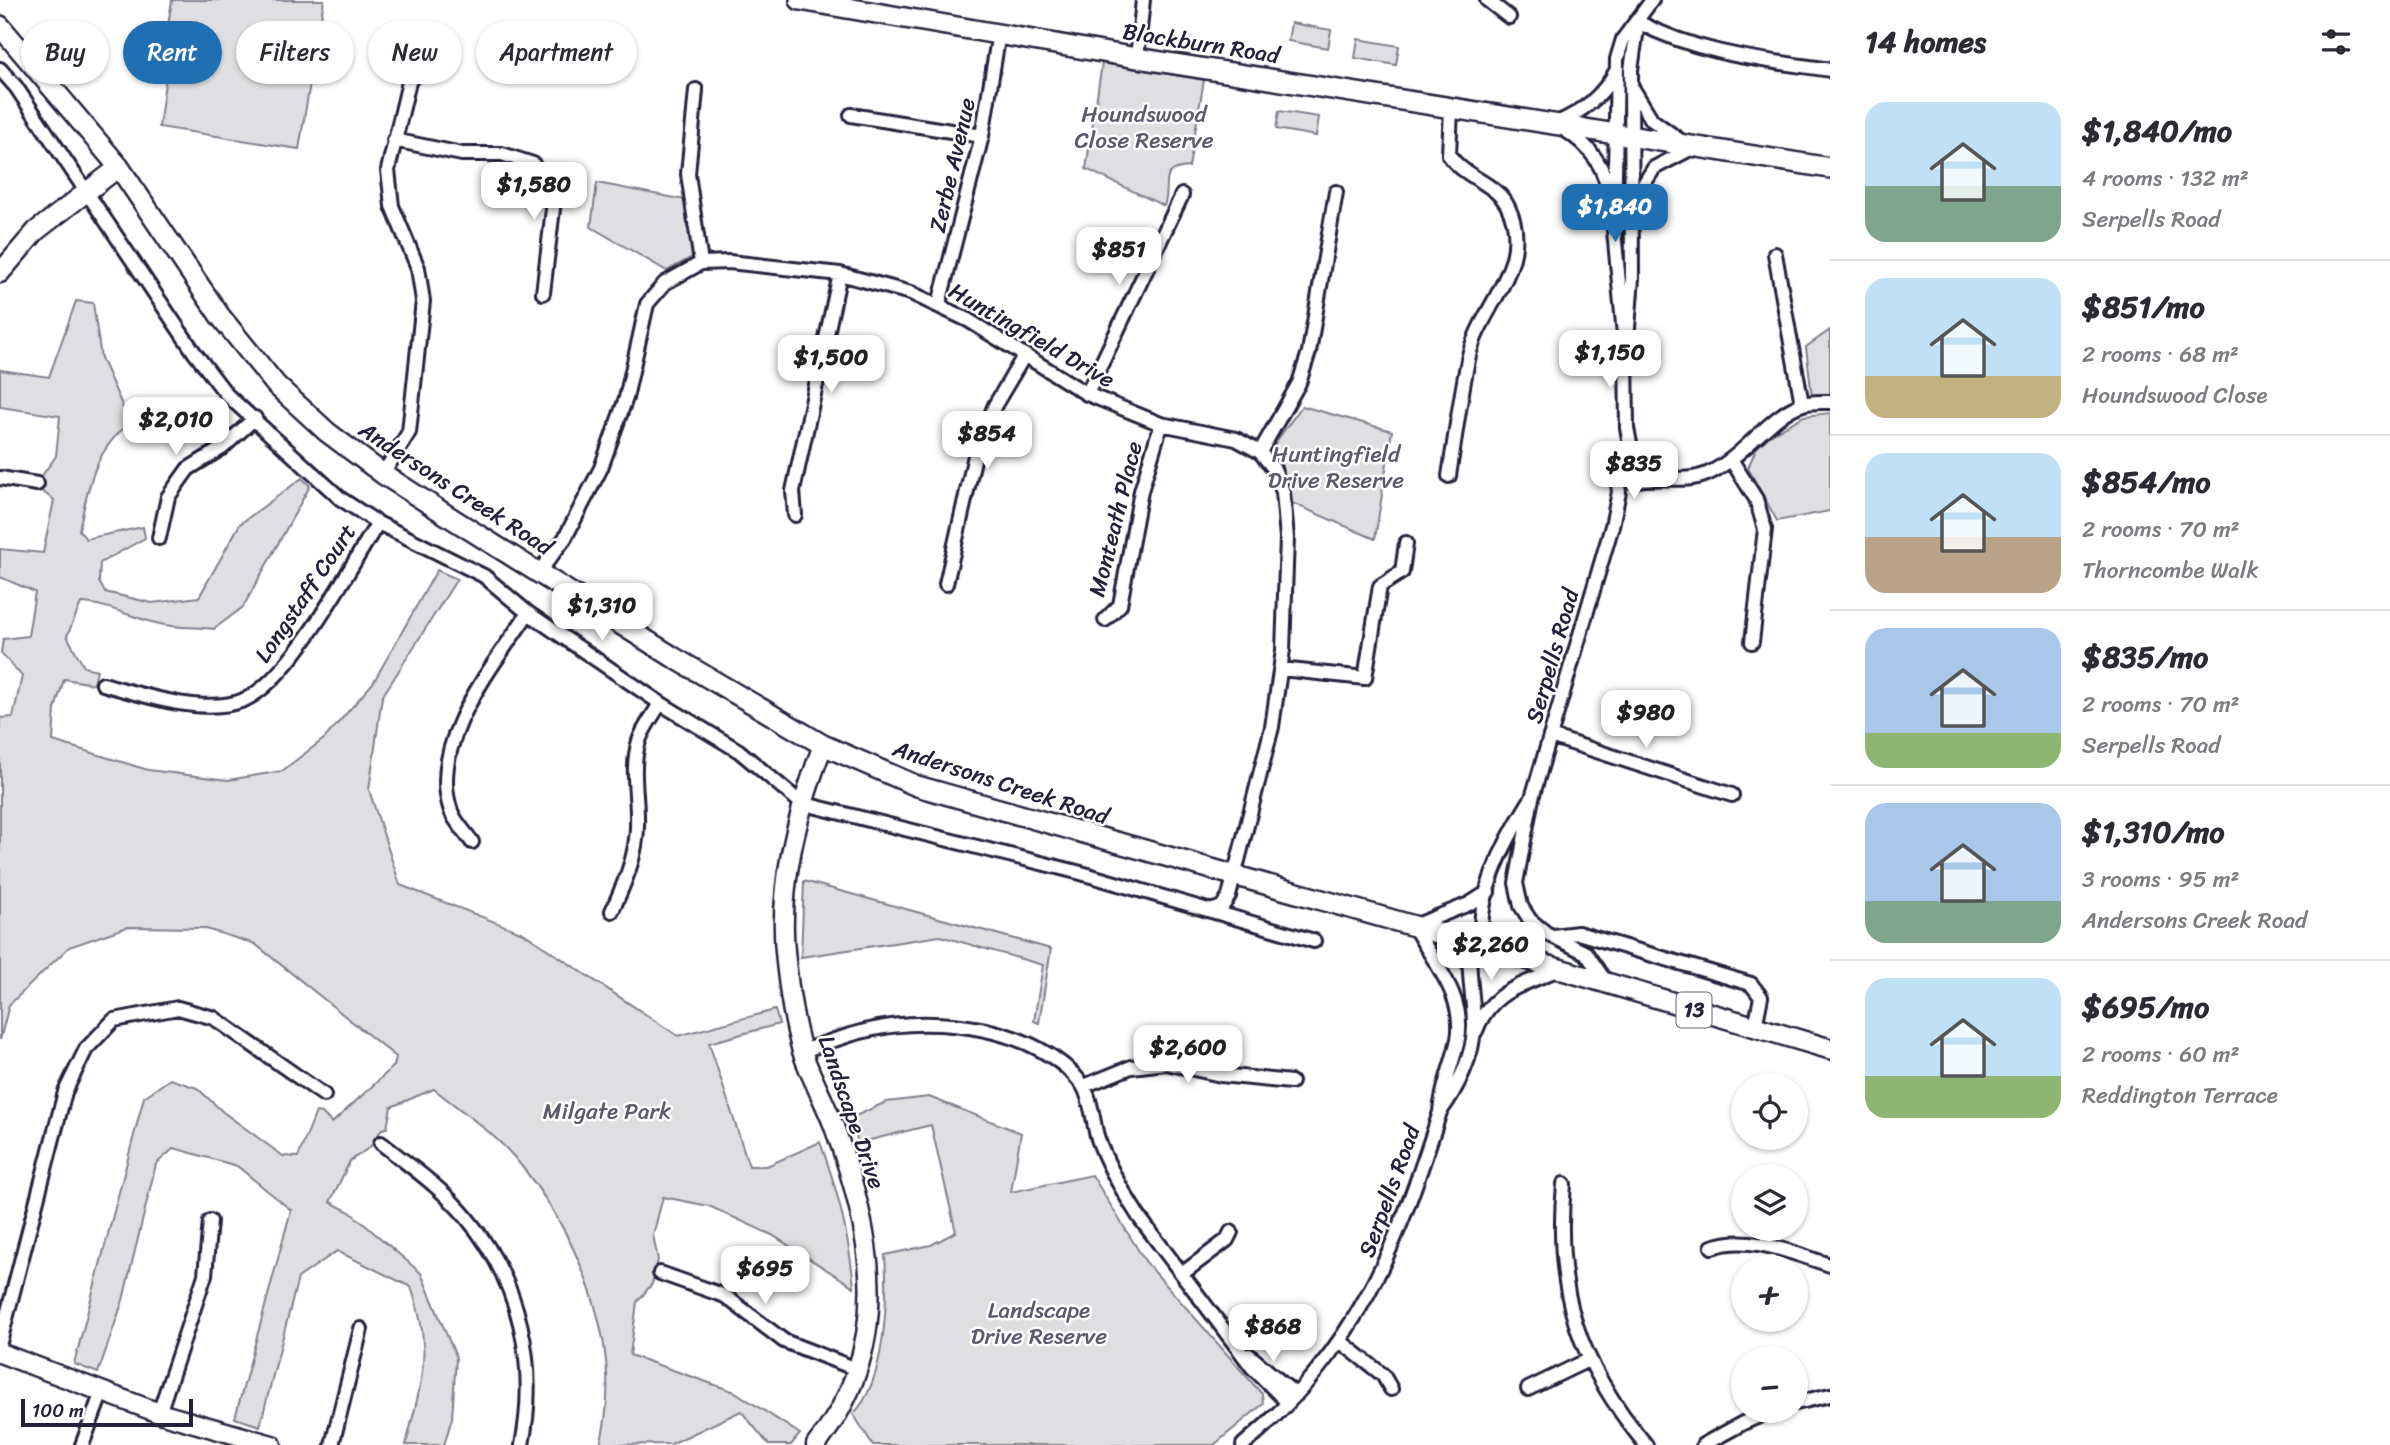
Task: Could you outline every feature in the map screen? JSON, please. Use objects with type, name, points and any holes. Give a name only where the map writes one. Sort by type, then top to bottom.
[{"type":"main road","name":"Blackburn Road","points":[[800,0],[1137,58],[1830,168]]},
{"type":"main road","name":"Andersons Creek Road","points":[[0,26],[119,167],[220,316],[276,385],[327,432],[383,474],[673,657],[823,746],[917,786],[1414,926],[1830,1049]]},
{"type":"street","points":[[1137,58],[1143,0]]},
{"type":"street","points":[[1487,0],[1510,17]]},
{"type":"street","points":[[1631,482],[1637,474],[1628,428],[1626,353],[1632,285],[1632,206],[1617,69],[1622,42],[1651,0]]},
{"type":"street","points":[[1638,22],[1674,40],[1720,54],[1830,70]]},
{"type":"street","points":[[1626,353],[1617,292],[1614,231],[1631,85],[1631,60],[1638,22]]},
{"type":"street","name":"Zerbe Avenue","points":[[939,304],[982,136],[999,33]]},
{"type":"street","points":[[0,69],[16,87],[194,352],[227,395],[341,499],[378,523],[484,576],[528,612],[660,703],[739,751],[801,803],[1081,873],[1314,941]]},
{"type":"street","points":[[1554,124],[1587,107],[1605,89],[1617,69]]},
{"type":"street","points":[[383,474],[409,432],[423,301],[418,268],[392,206],[388,170],[408,84]]},
{"type":"street","name":"Blackburn Road","points":[[1631,85],[1643,109],[1654,122],[1694,147]]},
{"type":"street","points":[[696,90],[688,174],[701,263]]},
{"type":"street","points":[[1449,476],[1468,357],[1512,264],[1516,246],[1513,219],[1504,200],[1463,171],[1449,155],[1451,108]]},
{"type":"street","points":[[851,115],[982,136]]},
{"type":"street","name":"Blackburn Road","points":[[1554,124],[1580,141],[1602,167],[1609,191],[1614,231]]},
{"type":"street","points":[[394,140],[461,154],[502,154],[533,164],[533,169],[551,178],[555,191],[542,293]]},
{"type":"street","points":[[1632,206],[1640,187],[1654,168],[1694,147]]},
{"type":"street","points":[[3,261],[87,189],[119,167]]},
{"type":"street","points":[[1212,911],[1227,902],[1272,727],[1281,669],[1286,509],[1280,480],[1260,452],[1299,383],[1309,352],[1336,192]]},
{"type":"street","points":[[1087,394],[1182,195]]},
{"type":"street","points":[[1775,254],[1802,404]]},
{"type":"street","name":"Huntingfield Drive","points":[[539,572],[565,538],[601,468],[626,398],[647,304],[665,283],[701,263],[729,262],[841,274],[912,293],[939,304],[1087,394],[1161,424],[1236,439],[1260,452]]},
{"type":"street","points":[[795,515],[793,491],[841,274]]},
{"type":"street","points":[[946,584],[976,451],[995,405],[1024,356]]},
{"type":"street","points":[[1628,428],[1615,470],[1617,478],[1623,482],[1631,482],[1660,477],[1696,477],[1732,461],[1751,441],[1802,404],[1830,402]]},
{"type":"street","points":[[159,538],[168,498],[188,469],[222,448],[255,418]]},
{"type":"street","name":"Monteath Place","points":[[1105,620],[1120,605],[1141,491],[1161,424]]},
{"type":"street","points":[[1619,463],[1626,461],[1660,477]]},
{"type":"street","points":[[1732,461],[1756,499],[1765,529],[1752,642]]},
{"type":"street","points":[[0,478],[37,484]]},
{"type":"street","name":"Serpells Road","points":[[1609,985],[1586,953],[1549,935],[1525,915],[1516,889],[1532,798],[1612,526],[1619,492],[1617,478]]},
{"type":"street","name":"Serpells Road","points":[[1612,526],[1631,482]]},
{"type":"street","name":"Longstaff Court","points":[[103,684],[173,702],[213,704],[244,700],[275,677],[299,646],[378,523]]},
{"type":"street","points":[[1281,669],[1365,678],[1380,586],[1402,572],[1406,542]]},
{"type":"street","points":[[472,842],[452,811],[447,771],[453,738],[464,711],[528,612]]},
{"type":"street","points":[[612,911],[630,869],[636,840],[638,814],[635,771],[639,740],[660,703]]},
{"type":"street","points":[[1550,736],[1732,794]]},
{"type":"street","name":"Landscape Drive","points":[[817,1445],[846,1400],[859,1370],[872,1300],[861,1213],[833,1125],[802,1051],[786,960],[787,884],[801,803],[823,746]]},
{"type":"street","name":"Serpells Road","points":[[1471,1042],[1474,1021],[1468,967],[1477,946],[1488,892],[1508,838],[1532,798]]},
{"type":"street","points":[[1414,926],[1469,904],[1488,892]]},
{"type":"street","name":"Serpells Road","points":[[1414,926],[1455,999],[1461,1054]]},
{"type":"street","points":[[1549,935],[1578,933],[1751,984],[1761,997],[1755,1027]]},
{"type":"street","name":"Serpells Road","points":[[1243,1445],[1292,1399],[1340,1341],[1396,1241],[1440,1112],[1441,1093],[1491,1001],[1559,969]]},
{"type":"street","points":[[0,1342],[65,1092],[86,1049],[114,1020],[178,1008],[214,1018],[324,1095]]},
{"type":"street","points":[[802,1051],[870,1029],[927,1024],[987,1031],[1048,1052],[1084,1086],[1098,1138],[1125,1195],[1235,1343],[1292,1399]]},
{"type":"street","points":[[1084,1086],[1131,1067],[1166,1063],[1221,1075],[1291,1082]]},
{"type":"street","points":[[381,1143],[440,1190],[466,1216],[504,1275],[518,1313],[526,1350],[529,1389],[522,1445]]},
{"type":"street","points":[[1564,1184],[1561,1227],[1563,1273],[1575,1325],[1588,1360],[1616,1407],[1646,1445]]},
{"type":"street","points":[[159,1413],[205,1275],[210,1221]]},
{"type":"street","points":[[1183,1273],[1227,1240],[1231,1232]]},
{"type":"street","points":[[1712,1247],[1728,1242],[1750,1243],[1830,1265]]},
{"type":"street","points":[[660,1273],[724,1296],[784,1341],[859,1370]]},
{"type":"street","points":[[332,1445],[361,1328]]},
{"type":"street","points":[[1340,1341],[1384,1376],[1391,1389]]},
{"type":"street","points":[[0,1353],[159,1413],[272,1445]]},
{"type":"street","points":[[1528,1389],[1588,1360]]},
{"type":"street","points":[[82,1445],[102,1392]]},
{"type":"street","points":[[1808,1400],[1830,1395]]},
{"type":"street","points":[[1703,1445],[1743,1423]]},
{"type":"green space","points":[[172,0],[324,0],[320,21],[236,21],[236,84],[310,84],[299,149],[159,127],[165,84],[222,84],[222,21],[169,21]]},
{"type":"green space","points":[[1291,23],[1331,30],[1328,48],[1288,41]]},
{"type":"green space","points":[[1358,39],[1399,46],[1396,65],[1355,58]]},
{"type":"green space","name":"Houndswood Close Reserve","points":[[1102,63],[1204,80],[1189,167],[1179,168],[1169,175],[1164,206],[1086,169]]},
{"type":"green space","points":[[1279,111],[1319,117],[1316,136],[1276,129]]},
{"type":"green space","points":[[597,183],[686,200],[696,255],[667,271],[591,227]]},
{"type":"green space","name":"Milgate Park","points":[[76,301],[93,303],[101,358],[130,423],[108,445],[100,458],[94,471],[79,530],[86,539],[143,527],[145,538],[100,563],[99,582],[105,592],[152,603],[199,597],[240,524],[302,478],[310,486],[243,607],[214,629],[150,622],[100,606],[81,603],[67,636],[84,667],[97,670],[94,684],[64,679],[55,709],[53,741],[148,770],[228,780],[282,771],[325,738],[373,683],[437,570],[457,579],[382,697],[369,790],[400,885],[523,933],[678,1036],[775,1010],[779,1024],[709,1043],[749,1166],[767,1166],[820,1142],[842,1213],[854,1287],[772,1235],[709,1206],[663,1197],[653,1235],[658,1260],[652,1284],[637,1302],[630,1355],[735,1392],[800,1434],[791,1445],[769,1445],[741,1411],[671,1444],[600,1445],[606,1408],[607,1369],[591,1293],[576,1256],[559,1221],[515,1158],[487,1131],[434,1089],[391,1107],[387,1128],[382,1129],[370,1147],[350,1161],[330,1202],[350,1212],[421,1273],[456,1357],[452,1418],[444,1445],[406,1445],[423,1366],[422,1330],[411,1287],[337,1251],[298,1278],[260,1426],[235,1418],[291,1210],[237,1166],[174,1148],[156,1164],[123,1300],[98,1373],[74,1364],[144,1097],[170,1079],[197,1088],[223,1112],[283,1156],[298,1157],[316,1112],[322,1113],[332,1123],[394,1066],[396,1057],[255,944],[203,928],[127,927],[69,947],[9,1005],[0,1040],[0,718],[13,717],[22,676],[1,653],[3,639],[28,636],[35,592],[0,577],[0,549],[43,553],[54,500],[40,490],[41,477],[56,456],[60,416],[0,407],[0,370],[49,377]]},
{"type":"green space","points":[[1830,330],[1830,395],[1812,397],[1806,347]]},
{"type":"green space","name":"Huntingfield Drive Reserve","points":[[1302,406],[1392,431],[1375,539],[1292,503],[1273,446]]},
{"type":"green space","points":[[1830,413],[1830,511],[1777,521],[1748,468],[1759,441],[1804,416]]},
{"type":"green space","points":[[804,881],[1051,949],[1039,1023],[1034,1021],[1043,965],[940,936],[801,957]]},
{"type":"green space","name":"Landscape Drive Reserve","points":[[929,1097],[1021,1133],[1011,1192],[1092,1175],[1145,1261],[1262,1394],[1263,1404],[1214,1445],[873,1445],[853,1414],[864,1400],[878,1361],[885,1316],[885,1255],[931,1245],[956,1232],[931,1125],[858,1143],[851,1118],[886,1102]]}]
